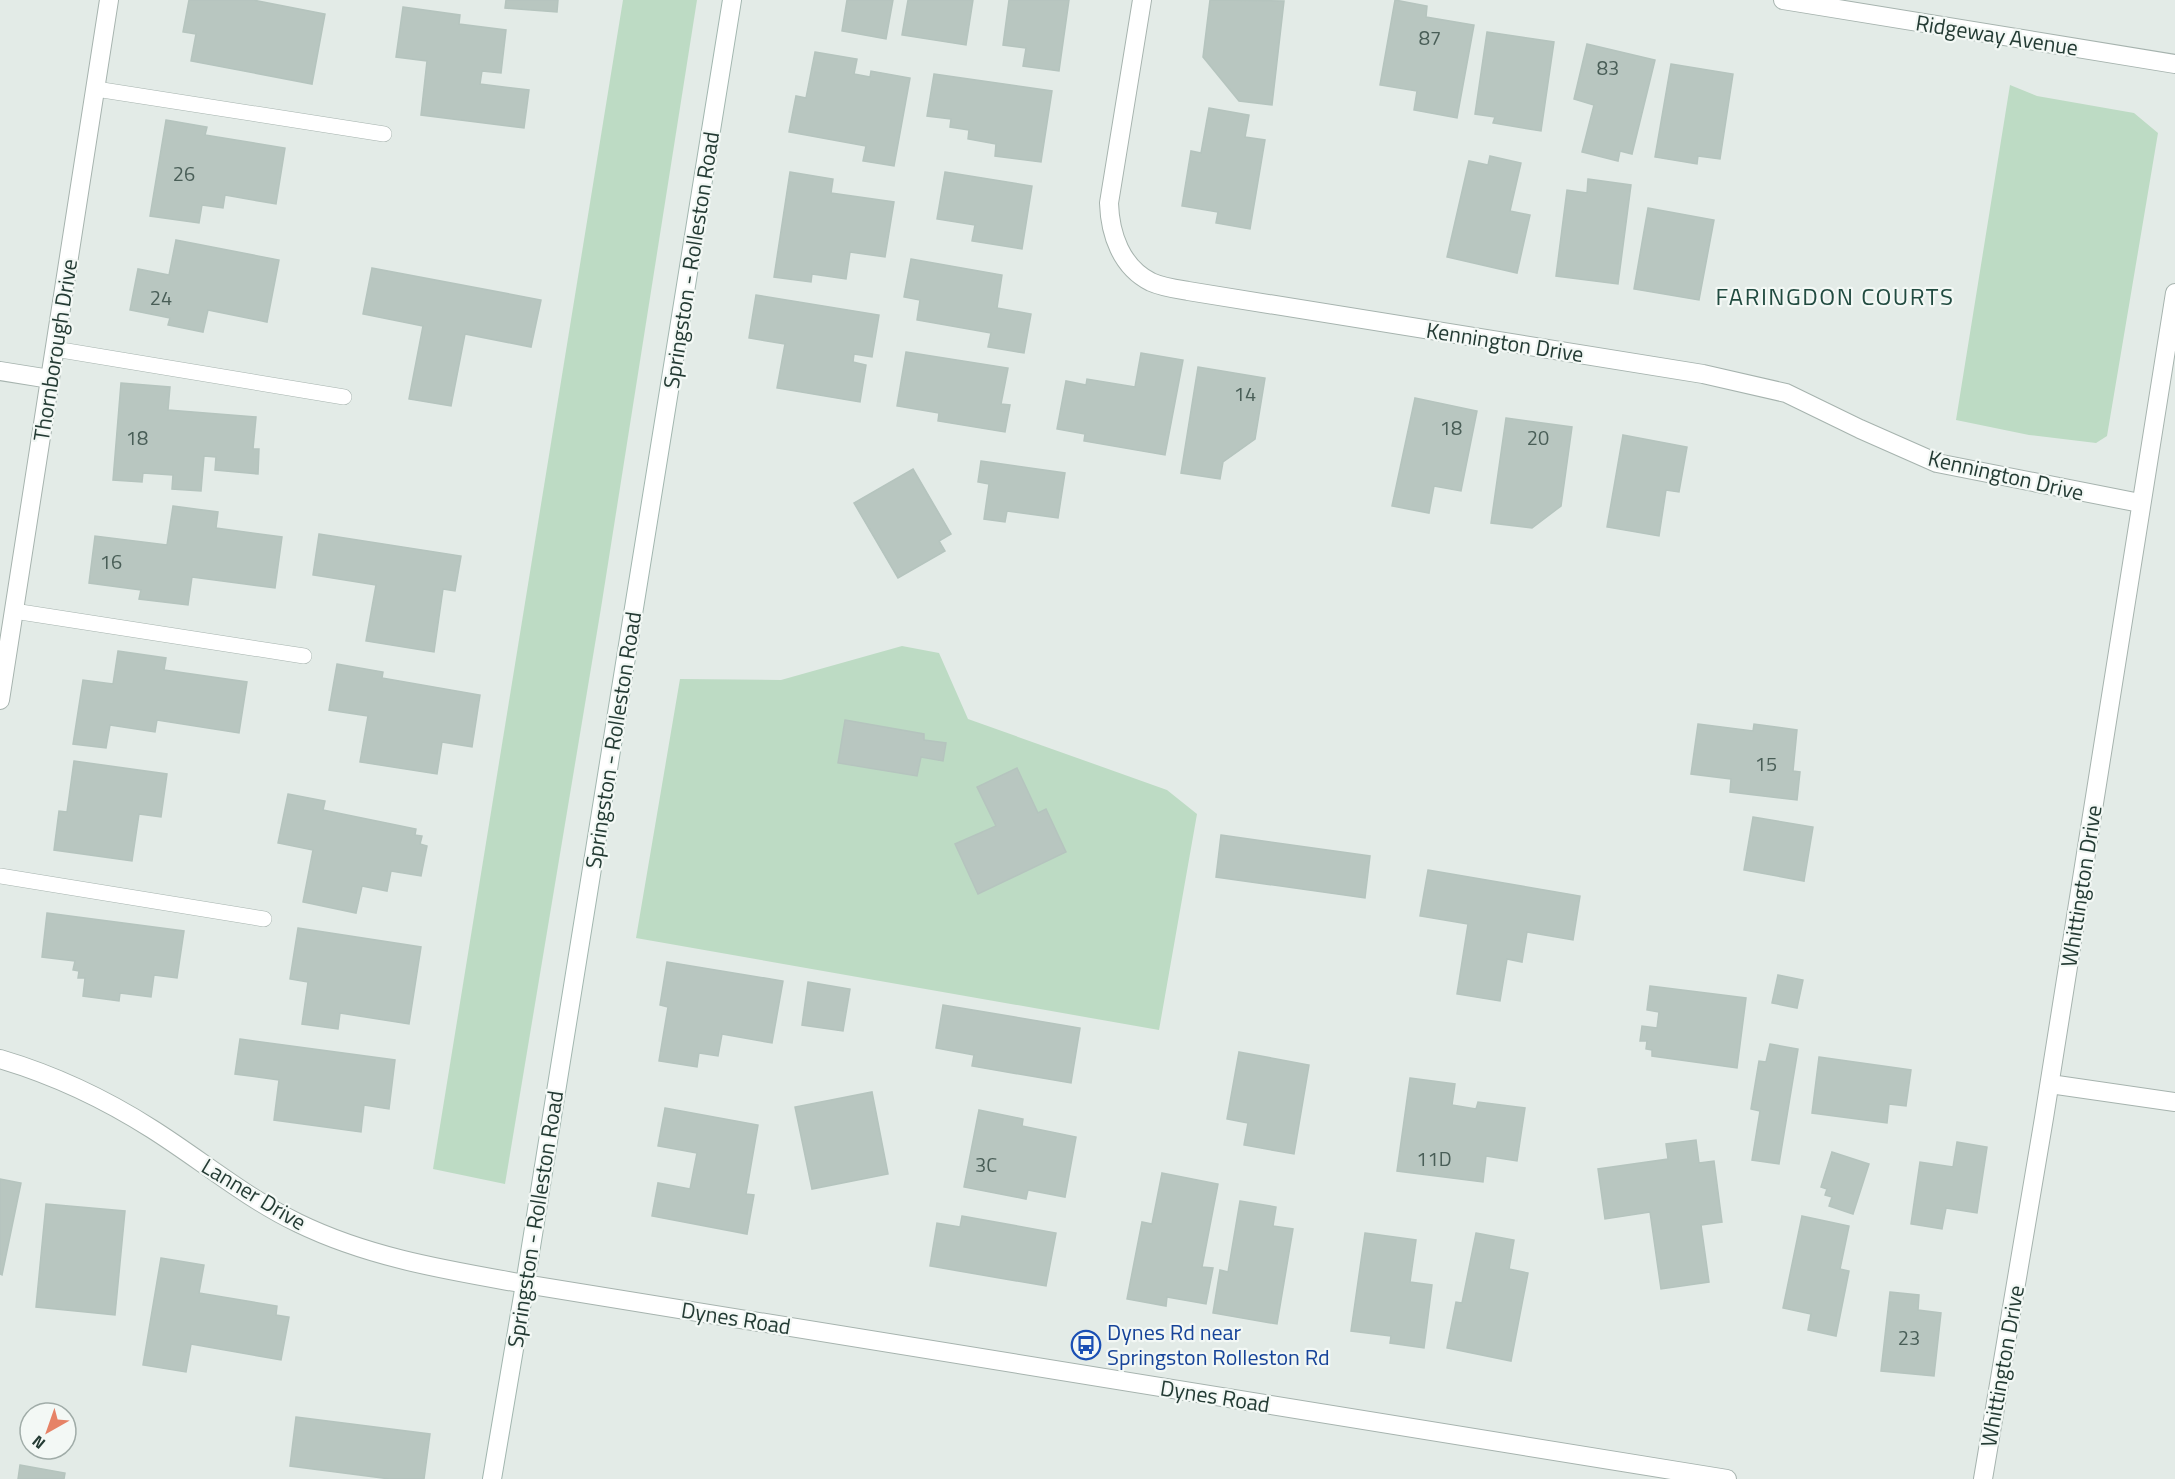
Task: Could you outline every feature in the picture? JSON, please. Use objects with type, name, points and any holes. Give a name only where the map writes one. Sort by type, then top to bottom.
[{"type":"street","name":"Thornborough Drive","points":[[0,700],[109,0]]},
{"type":"street","name":"Springston - Rolleston Road","points":[[492,1479],[732,0]]},
{"type":"street","name":"Kennington Drive","points":[[1142,0],[1109,203],[1114,240],[1124,257],[1137,272],[1151,282],[1188,291],[1703,374],[1786,393],[1936,463],[2140,503]]},
{"type":"street","name":"Ridgeway Avenue","points":[[1783,0],[2175,64]]},
{"type":"street","name":"Whittington Drive","points":[[1983,1479],[2050,1084],[2175,293]]},
{"type":"street","points":[[0,371],[50,379]]},
{"type":"street","name":"Lanner Drive","points":[[0,1059],[31,1068],[114,1107],[153,1130],[260,1202],[298,1223],[376,1254],[413,1264],[525,1284]]},
{"type":"street","points":[[2050,1084],[2175,1102]]},
{"type":"street","name":"Dynes Road","points":[[525,1284],[1727,1479]]},
{"type":"lane","points":[[96,89],[384,134]]},
{"type":"lane","points":[[55,349],[344,397]]},
{"type":"lane","points":[[14,611],[304,657]]},
{"type":"lane","points":[[0,876],[264,919]]},
{"type":"green space","points":[[623,0],[697,0],[601,608],[505,1184],[433,1169]]},
{"type":"green space","points":[[2010,85],[2037,96],[2134,113],[2158,133],[2107,436],[2096,443],[2029,435],[1956,420]]},
{"type":"green space","points":[[902,646],[939,653],[968,719],[1167,790],[1197,814],[1159,1030],[636,938],[680,679],[781,680]]},
{"type":"building","points":[[189,0],[253,0],[325,14],[312,84],[191,61],[196,34],[183,32]]},
{"type":"building","points":[[506,0],[558,0],[557,12],[505,8]]},
{"type":"building","points":[[847,0],[893,0],[886,39],[842,31]]},
{"type":"building","points":[[908,0],[973,0],[966,45],[902,35]]},
{"type":"building","points":[[1009,0],[1069,0],[1059,71],[1023,66],[1026,48],[1003,45]]},
{"type":"building","points":[[1210,0],[1284,1],[1272,105],[1239,101],[1203,57]]},
{"type":"building","points":[[1395,0],[1427,6],[1426,17],[1474,25],[1457,118],[1414,110],[1417,91],[1380,85]]},
{"type":"building","points":[[403,7],[460,15],[459,24],[506,30],[501,73],[482,71],[480,84],[529,90],[524,128],[421,115],[427,61],[396,57]]},
{"type":"building","points":[[1487,32],[1554,42],[1541,131],[1493,123],[1495,117],[1475,114]]},
{"type":"building","points":[[1587,44],[1655,60],[1632,154],[1620,151],[1618,161],[1582,152],[1594,105],[1574,99]]},
{"type":"building","points":[[815,52],[857,59],[854,74],[870,77],[871,71],[910,78],[894,166],[863,161],[866,146],[789,132],[796,96],[806,98]]},
{"type":"building","points":[[1671,64],[1733,74],[1720,159],[1698,156],[1697,164],[1655,157]]},
{"type":"building","points":[[934,74],[1052,91],[1041,162],[995,156],[996,144],[968,139],[969,130],[950,127],[951,119],[927,116]]},
{"type":"building","points":[[1209,108],[1249,115],[1245,137],[1265,140],[1250,229],[1216,223],[1218,212],[1182,206],[1191,151],[1201,153]]},
{"type":"building","points":[[166,120],[207,127],[205,135],[285,148],[276,204],[225,195],[223,208],[202,205],[199,223],[150,216]]},
{"type":"building","points":[[1490,156],[1521,163],[1510,211],[1530,215],[1517,273],[1447,257],[1469,161],[1488,165]]},
{"type":"building","points":[[790,172],[833,179],[831,193],[894,202],[885,257],[850,252],[846,279],[812,274],[811,282],[774,277]]},
{"type":"building","points":[[945,172],[1032,186],[1022,249],[972,241],[975,225],[937,219]]},
{"type":"building","points":[[1588,179],[1631,185],[1618,284],[1556,276],[1567,190],[1587,193]]},
{"type":"building","points":[[1648,208],[1714,220],[1699,300],[1634,289]]},
{"type":"building","points":[[176,240],[279,260],[267,322],[208,310],[203,332],[168,325],[170,318],[130,310],[138,269],[169,275]]},
{"type":"building","points":[[911,259],[1002,275],[997,308],[1031,314],[1024,353],[988,347],[991,333],[917,320],[920,300],[904,297]]},
{"type":"building","points":[[372,268],[541,300],[531,347],[465,334],[451,406],[409,399],[423,326],[363,314]]},
{"type":"building","points":[[756,295],[879,315],[872,357],[854,354],[853,362],[866,365],[860,402],[777,388],[785,344],[749,338]]},
{"type":"building","points":[[906,352],[1008,368],[1001,404],[1010,405],[1005,432],[938,421],[939,413],[897,406]]},
{"type":"building","points":[[1141,353],[1183,360],[1165,455],[1084,441],[1085,434],[1057,429],[1066,381],[1086,385],[1087,379],[1135,387]]},
{"type":"building","points":[[1198,367],[1265,378],[1255,439],[1223,462],[1220,479],[1181,473]]},
{"type":"building","points":[[121,383],[170,387],[168,410],[256,417],[253,449],[259,449],[258,474],[215,470],[216,457],[204,456],[201,491],[172,489],[173,475],[143,473],[142,482],[113,480]]},
{"type":"building","points":[[1415,398],[1477,411],[1461,491],[1434,486],[1429,513],[1392,506]]},
{"type":"building","points":[[1506,418],[1572,427],[1561,506],[1532,528],[1491,523]]},
{"type":"building","points":[[1623,435],[1687,447],[1679,492],[1666,490],[1659,536],[1607,527]]},
{"type":"building","points":[[981,461],[1065,473],[1058,518],[1007,511],[1005,522],[984,519],[989,484],[978,482]]},
{"type":"building","points":[[913,469],[951,534],[939,541],[945,551],[898,578],[854,503]]},
{"type":"building","points":[[173,506],[218,512],[216,528],[282,537],[275,588],[192,577],[188,605],[139,599],[141,590],[89,583],[95,536],[167,545]]},
{"type":"building","points":[[319,534],[461,556],[455,591],[443,589],[434,652],[366,641],[376,585],[313,575]]},
{"type":"building","points":[[118,651],[166,658],[164,670],[247,682],[239,733],[157,720],[155,732],[110,725],[106,748],[73,744],[83,680],[113,684]]},
{"type":"building","points":[[337,664],[383,672],[382,678],[480,695],[472,747],[442,742],[437,774],[360,762],[368,716],[329,710]]},
{"type":"building","points":[[845,720],[924,734],[924,740],[946,743],[943,761],[921,757],[917,776],[838,763]]},
{"type":"building","points":[[1698,724],[1753,731],[1754,724],[1797,730],[1793,771],[1800,772],[1797,800],[1730,792],[1731,779],[1691,774]]},
{"type":"building","points":[[74,761],[167,774],[161,817],[139,814],[132,861],[54,850],[59,811],[67,812]]},
{"type":"building","points":[[1017,768],[1038,813],[1046,809],[1066,852],[978,894],[955,844],[996,826],[977,787]]},
{"type":"building","points":[[288,794],[325,801],[323,810],[416,829],[415,835],[422,836],[420,844],[427,846],[421,876],[391,871],[387,891],[362,886],[356,913],[303,902],[313,850],[278,843]]},
{"type":"building","points":[[1753,817],[1813,827],[1804,881],[1744,870]]},
{"type":"building","points":[[1221,835],[1370,856],[1365,898],[1216,877]]},
{"type":"building","points":[[1428,870],[1580,896],[1573,940],[1527,932],[1522,962],[1507,959],[1500,1001],[1457,994],[1468,924],[1420,916]]},
{"type":"building","points":[[47,913],[184,931],[177,978],[154,975],[151,997],[120,993],[119,1001],[83,996],[85,978],[78,978],[79,971],[73,970],[75,961],[42,957]]},
{"type":"building","points":[[298,928],[421,947],[409,1024],[340,1013],[338,1029],[302,1024],[308,982],[290,979]]},
{"type":"building","points":[[667,962],[783,981],[772,1043],[722,1034],[718,1056],[699,1053],[697,1067],[659,1061],[668,1007],[660,1005]]},
{"type":"building","points":[[1778,975],[1803,980],[1797,1008],[1772,1003]]},
{"type":"building","points":[[808,982],[850,989],[843,1031],[802,1025]]},
{"type":"building","points":[[1650,986],[1746,998],[1737,1068],[1652,1056],[1652,1050],[1646,1049],[1647,1041],[1640,1041],[1642,1026],[1657,1028],[1659,1012],[1647,1010]]},
{"type":"building","points":[[943,1005],[1080,1028],[1071,1083],[972,1066],[974,1055],[936,1048]]},
{"type":"building","points":[[240,1039],[395,1060],[389,1109],[364,1105],[361,1132],[274,1120],[279,1080],[235,1074]]},
{"type":"building","points":[[1770,1044],[1798,1049],[1779,1164],[1752,1160],[1760,1111],[1751,1109],[1759,1061],[1766,1062]]},
{"type":"building","points":[[1239,1052],[1309,1065],[1294,1154],[1244,1145],[1248,1123],[1227,1119]]},
{"type":"building","points":[[1819,1057],[1911,1070],[1906,1106],[1889,1104],[1887,1123],[1812,1113]]},
{"type":"building","points":[[1410,1078],[1455,1084],[1452,1105],[1476,1109],[1478,1102],[1525,1108],[1517,1161],[1486,1156],[1483,1182],[1397,1171]]},
{"type":"building","points":[[872,1092],[888,1174],[812,1189],[795,1107]]},
{"type":"building","points":[[665,1108],[758,1125],[746,1194],[754,1195],[747,1234],[652,1216],[658,1183],[690,1189],[697,1153],[658,1146]]},
{"type":"building","points":[[979,1110],[1023,1119],[1022,1126],[1076,1137],[1065,1197],[1028,1190],[1026,1199],[964,1187]]},
{"type":"building","points":[[1696,1140],[1699,1163],[1714,1161],[1722,1222],[1701,1225],[1709,1282],[1661,1289],[1650,1212],[1605,1219],[1598,1169],[1668,1159],[1666,1144]]},
{"type":"building","points":[[1957,1142],[1987,1147],[1977,1213],[1946,1208],[1942,1229],[1911,1224],[1920,1162],[1953,1167]]},
{"type":"building","points":[[1832,1152],[1869,1164],[1853,1214],[1829,1206],[1832,1197],[1825,1195],[1827,1189],[1821,1187]]},
{"type":"building","points":[[1162,1173],[1218,1184],[1202,1267],[1213,1268],[1206,1304],[1167,1297],[1166,1306],[1127,1299],[1142,1222],[1152,1224]]},
{"type":"building","points":[[0,1179],[21,1183],[2,1275],[0,1274]]},
{"type":"building","points":[[1240,1201],[1276,1207],[1273,1226],[1293,1229],[1277,1324],[1213,1313],[1220,1270],[1228,1272]]},
{"type":"building","points":[[46,1204],[125,1211],[115,1315],[36,1307]]},
{"type":"building","points":[[962,1216],[1056,1233],[1046,1286],[930,1266],[937,1223],[960,1227]]},
{"type":"building","points":[[1802,1216],[1849,1226],[1840,1269],[1849,1271],[1836,1336],[1808,1330],[1811,1314],[1783,1308]]},
{"type":"building","points":[[1365,1233],[1416,1240],[1410,1282],[1432,1285],[1424,1348],[1390,1343],[1391,1336],[1351,1331]]},
{"type":"building","points":[[1476,1233],[1514,1240],[1509,1269],[1528,1273],[1511,1361],[1447,1348],[1456,1302],[1462,1303]]},
{"type":"building","points":[[161,1258],[204,1265],[199,1293],[277,1306],[276,1315],[289,1317],[281,1360],[191,1344],[186,1372],[143,1365]]},
{"type":"building","points":[[1890,1292],[1919,1295],[1918,1310],[1941,1313],[1934,1376],[1881,1371]]},
{"type":"building","points":[[296,1417],[430,1434],[424,1479],[390,1479],[290,1466]]},
{"type":"building","points":[[20,1465],[65,1473],[64,1479],[18,1479]]},
{"type":"place","name":"Dynes Rd near Springston Rolleston Rd","points":[[1086,1345]]},
{"type":"district","name":"FARINGDON COURTS","points":[[1835,296]]}]
